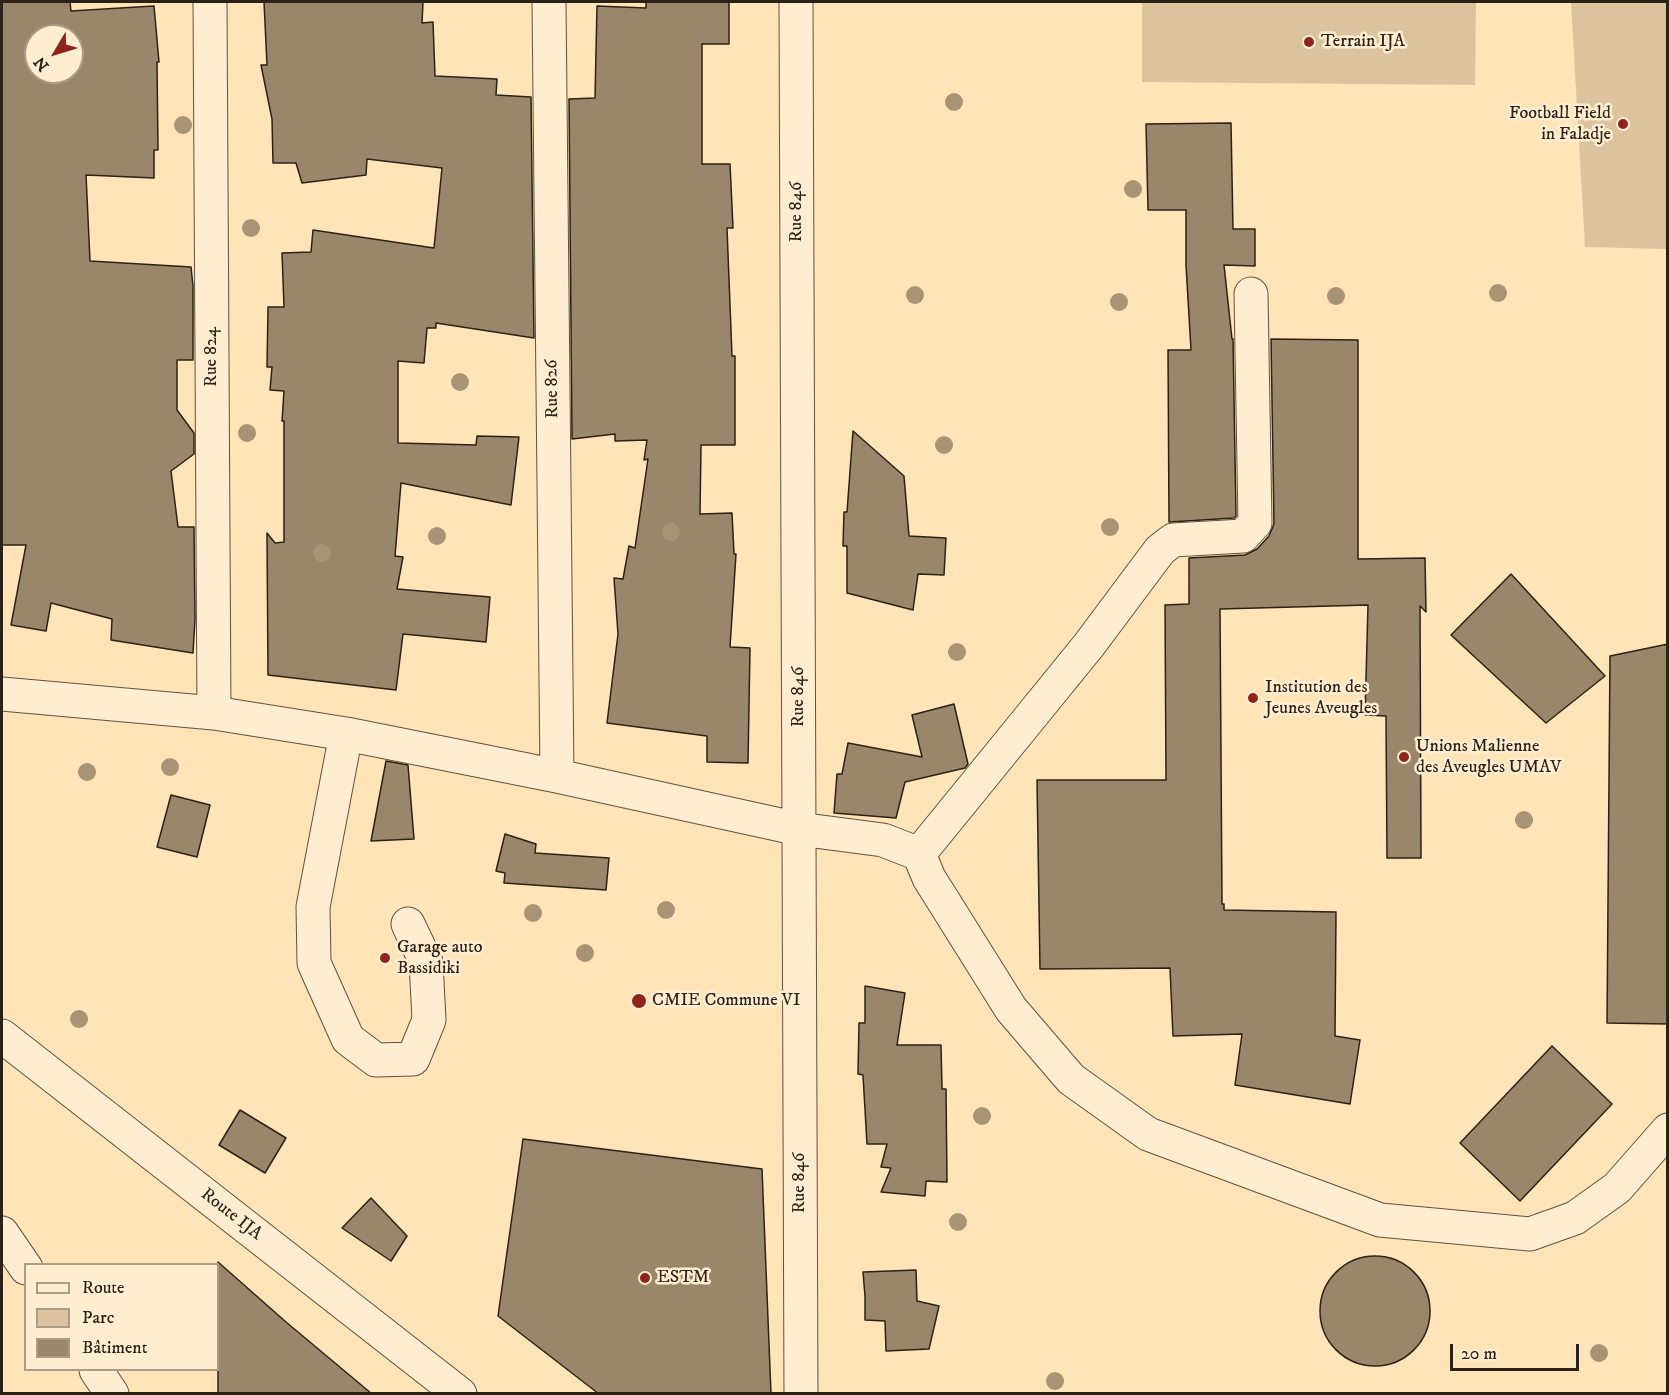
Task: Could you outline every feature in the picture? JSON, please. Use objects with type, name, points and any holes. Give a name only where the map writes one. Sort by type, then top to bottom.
[{"type":"street","name":"Rue 824","points":[[210,2],[214,713]]},
{"type":"street","name":"Rue 826","points":[[549,2],[557,776]]},
{"type":"street","name":"Rue 846","points":[[796,2],[801,1394]]},
{"type":"street","points":[[919,854],[1089,645],[1160,550],[1173,540],[1243,536],[1255,523],[1251,294]]},
{"type":"street","points":[[2,694],[214,713],[346,735],[557,776],[799,829],[884,840],[919,854],[929,878],[1011,1010],[1071,1079],[1148,1134],[1380,1220],[1530,1234],[1575,1218],[1617,1188],[1668,1131]]},
{"type":"street","points":[[346,735],[313,907],[314,963],[348,1039],[376,1060],[412,1059],[429,1020],[426,963],[408,924]]},
{"type":"street","name":"Route IJA","points":[[3,1040],[460,1394]]},
{"type":"street","points":[[97,1371],[112,1394]]},
{"type":"green space","name":"Terrain IJA","points":[[1142,2],[1476,2],[1475,85],[1142,82]]},
{"type":"green space","name":"Football Field in Faladje","points":[[1571,2],[1667,2],[1667,249],[1585,247]]},
{"type":"building","points":[[2,2],[70,2],[71,11],[154,6],[159,62],[157,62],[158,150],[154,150],[154,178],[86,175],[90,261],[191,267],[193,360],[177,360],[177,410],[194,433],[194,454],[171,471],[178,527],[194,527],[193,653],[111,640],[112,619],[51,603],[46,631],[11,625],[26,545],[2,545]]},
{"type":"building","points":[[264,2],[423,2],[422,23],[433,22],[435,76],[497,79],[496,95],[531,97],[534,338],[436,323],[436,328],[427,328],[424,363],[398,361],[398,443],[476,445],[477,436],[519,437],[511,505],[401,483],[395,556],[403,557],[397,589],[490,597],[486,642],[403,634],[396,690],[268,675],[267,533],[275,543],[284,542],[284,421],[282,421],[284,391],[270,390],[272,367],[267,367],[268,307],[284,307],[282,253],[311,252],[313,230],[434,248],[442,168],[367,159],[366,175],[302,183],[296,163],[273,163],[272,119],[261,65],[267,65]]},
{"type":"building","points":[[646,2],[729,2],[729,44],[702,44],[702,164],[730,164],[733,228],[727,228],[732,356],[735,356],[735,445],[701,445],[700,514],[732,513],[734,554],[736,554],[730,647],[750,648],[748,763],[707,762],[707,736],[607,723],[618,634],[614,578],[623,579],[629,546],[635,548],[648,459],[644,460],[647,440],[615,441],[615,434],[572,439],[569,99],[595,98],[597,6],[646,8]]},
{"type":"building","points":[[1231,123],[1233,229],[1255,229],[1255,266],[1224,265],[1233,339],[1236,516],[1234,518],[1169,522],[1168,350],[1191,350],[1186,265],[1186,210],[1148,210],[1146,124]]},
{"type":"building","points":[[1271,339],[1358,340],[1358,559],[1425,558],[1426,612],[1420,606],[1421,858],[1387,858],[1386,716],[1365,715],[1368,605],[1220,609],[1222,904],[1224,904],[1224,910],[1336,912],[1335,1036],[1360,1040],[1350,1104],[1235,1085],[1242,1034],[1173,1036],[1170,968],[1040,969],[1037,780],[1166,780],[1165,605],[1189,604],[1189,558],[1245,555],[1257,549],[1269,536],[1274,524]]},
{"type":"building","points":[[853,431],[904,476],[909,536],[946,538],[944,575],[918,574],[913,610],[847,593],[847,546],[843,546],[844,512],[847,512]]},
{"type":"building","points":[[1511,574],[1605,676],[1546,723],[1451,635]]},
{"type":"building","points":[[1668,644],[1668,1024],[1607,1023],[1610,656]]},
{"type":"building","points":[[954,704],[968,764],[965,768],[905,782],[896,818],[834,813],[837,774],[842,774],[848,743],[922,757],[912,715]]},
{"type":"building","points":[[386,761],[408,765],[414,839],[371,841]]},
{"type":"building","points":[[171,795],[210,805],[197,857],[157,847]]},
{"type":"building","points":[[505,834],[536,844],[535,853],[609,858],[606,890],[504,883],[505,873],[496,871]]},
{"type":"building","points":[[865,986],[905,993],[897,1045],[941,1045],[942,1089],[946,1089],[947,1182],[926,1181],[925,1196],[881,1192],[891,1168],[881,1167],[887,1144],[867,1144],[863,1075],[858,1074],[859,1023],[865,1023]]},
{"type":"building","points":[[1552,1046],[1612,1104],[1520,1201],[1460,1143]]},
{"type":"building","points":[[240,1110],[286,1138],[265,1173],[219,1145]]},
{"type":"building","points":[[523,1139],[762,1169],[771,1394],[599,1394],[498,1316]]},
{"type":"building","points":[[371,1198],[407,1236],[391,1261],[342,1228]]},
{"type":"building","points":[[1375,1256],[1396,1260],[1414,1272],[1426,1290],[1430,1311],[1426,1332],[1414,1350],[1396,1362],[1375,1366],[1354,1362],[1336,1350],[1324,1332],[1320,1311],[1324,1290],[1336,1272],[1354,1260]]},
{"type":"building","points":[[218,1262],[372,1394],[218,1394]]},
{"type":"building","points":[[916,1270],[917,1301],[939,1306],[929,1349],[886,1351],[885,1321],[865,1320],[863,1272]]},
{"type":"place","name":"Terrain IJA","points":[[1309,42]]},
{"type":"place","name":"Football Field in Faladje","points":[[1623,124]]},
{"type":"place","name":"Institution des Jeunes Aveugles","points":[[1253,698]]},
{"type":"place","name":"Unions Malienne des Aveugles UMAV","points":[[1404,757]]},
{"type":"place","name":"Garage auto Bassidiki","points":[[385,958]]},
{"type":"place","name":"CMIE Commune VI","points":[[639,1001]]},
{"type":"place","name":"ESTM","points":[[645,1278]]}]
